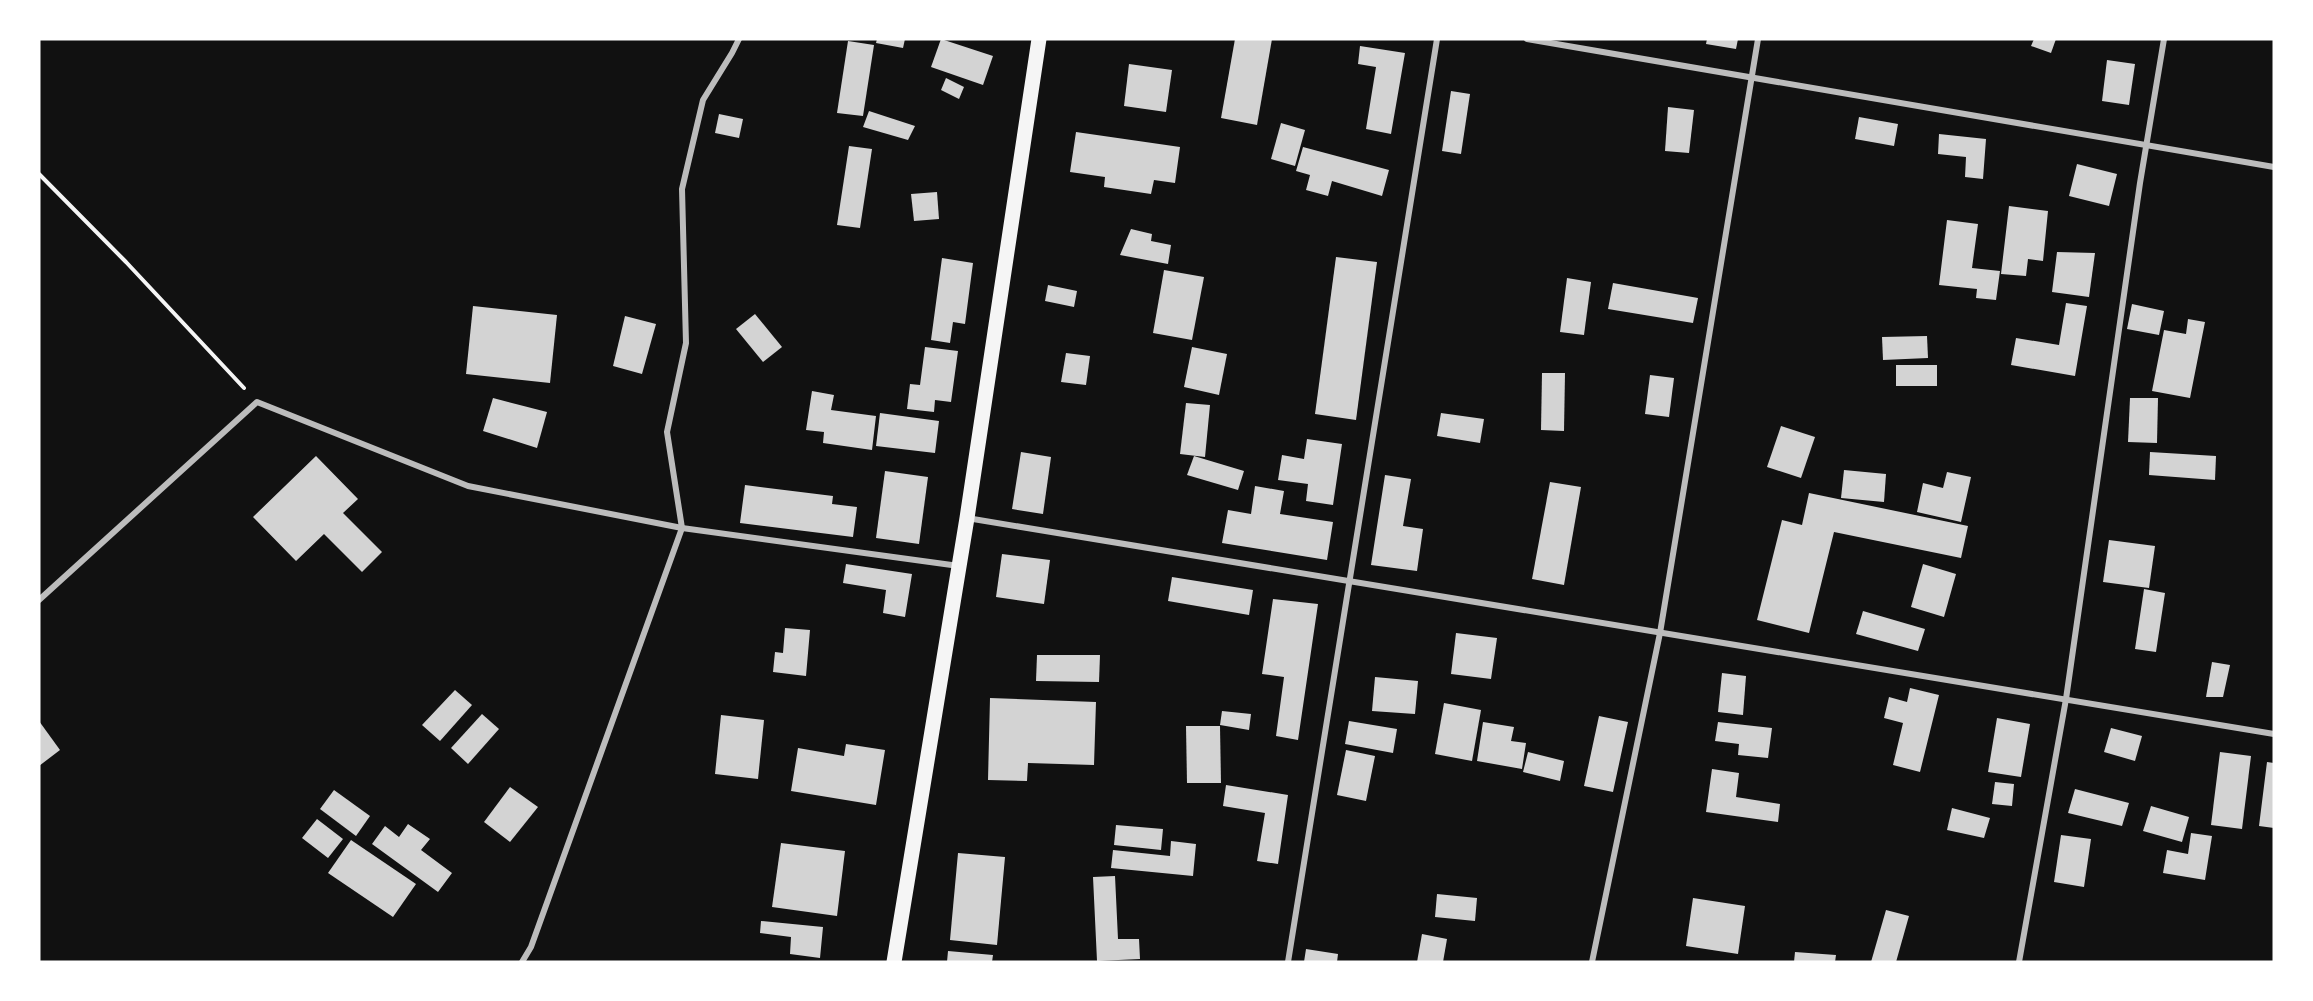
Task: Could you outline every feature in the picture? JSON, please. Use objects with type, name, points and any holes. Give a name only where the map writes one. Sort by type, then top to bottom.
[{"type":"main road","points":[[894,962],[967,518],[1039,39]]},
{"type":"street","points":[[522,962],[531,947],[682,528],[667,432],[686,342],[682,189],[703,100],[739,39]]},
{"type":"street","points":[[1288,962],[1437,39]]},
{"type":"street","points":[[1527,39],[2274,167]]},
{"type":"street","points":[[1592,962],[1660,633],[1758,39]]},
{"type":"street","points":[[2019,962],[2066,699],[2146,145],[2164,39]]},
{"type":"street","points":[[39,600],[257,402],[468,486],[682,528],[959,566]]},
{"type":"street","points":[[967,518],[2274,734]]},
{"type":"path","points":[[39,174],[126,262],[257,402]]},
{"type":"building","points":[[877,39],[905,39],[903,48],[876,43]]},
{"type":"building","points":[[941,39],[993,56],[983,85],[931,67]]},
{"type":"building","points":[[1235,39],[1272,39],[1257,125],[1221,118]]},
{"type":"building","points":[[1707,39],[1738,39],[1736,49],[1706,44]]},
{"type":"building","points":[[2034,39],[2056,39],[2051,53],[2031,46]]},
{"type":"building","points":[[848,41],[874,45],[863,116],[837,113]]},
{"type":"building","points":[[1360,46],[1405,53],[1391,134],[1366,129],[1376,67],[1358,64]]},
{"type":"building","points":[[2107,60],[2135,64],[2129,105],[2102,101]]},
{"type":"building","points":[[1129,64],[1172,70],[1166,112],[1124,106]]},
{"type":"building","points":[[946,78],[964,87],[959,99],[941,90]]},
{"type":"building","points":[[1451,91],[1470,94],[1461,154],[1442,151]]},
{"type":"building","points":[[1668,107],[1694,110],[1689,153],[1665,151]]},
{"type":"building","points":[[869,111],[915,126],[908,140],[863,127]]},
{"type":"building","points":[[719,114],[743,119],[739,138],[715,133]]},
{"type":"building","points":[[1859,117],[1898,124],[1894,146],[1855,139]]},
{"type":"building","points":[[1281,123],[1305,130],[1295,166],[1271,159]]},
{"type":"building","points":[[1076,132],[1180,147],[1175,183],[1154,180],[1151,194],[1104,187],[1105,177],[1070,172]]},
{"type":"building","points":[[1939,134],[1986,139],[1983,179],[1965,177],[1966,157],[1938,154]]},
{"type":"building","points":[[849,146],[872,149],[860,228],[837,225]]},
{"type":"building","points":[[1303,147],[1389,170],[1382,196],[1332,181],[1328,196],[1306,190],[1310,175],[1296,171]]},
{"type":"building","points":[[2077,164],[2117,174],[2109,206],[2069,196]]},
{"type":"building","points":[[937,192],[939,219],[914,221],[911,194]]},
{"type":"building","points":[[2009,206],[2048,211],[2043,261],[2028,259],[2026,276],[2001,274]]},
{"type":"building","points":[[1947,220],[1978,224],[1972,268],[2000,271],[1996,300],[1976,298],[1977,289],[1939,285]]},
{"type":"building","points":[[1131,229],[1152,234],[1151,241],[1171,245],[1168,264],[1120,255]]},
{"type":"building","points":[[2057,252],[2095,253],[2089,297],[2052,292]]},
{"type":"building","points":[[1336,257],[1377,262],[1356,420],[1315,414]]},
{"type":"building","points":[[942,258],[973,263],[965,324],[953,322],[950,343],[931,340]]},
{"type":"building","points":[[1164,270],[1204,277],[1192,340],[1153,333]]},
{"type":"building","points":[[1567,278],[1591,282],[1584,335],[1560,332]]},
{"type":"building","points":[[1613,283],[1698,298],[1693,323],[1608,309]]},
{"type":"building","points":[[1048,285],[1077,291],[1074,307],[1045,301]]},
{"type":"building","points":[[2066,303],[2087,306],[2075,376],[2011,365],[2016,338],[2059,345]]},
{"type":"building","points":[[2132,304],[2164,311],[2159,335],[2127,329]]},
{"type":"building","points":[[473,306],[557,315],[550,383],[466,374]]},
{"type":"building","points":[[755,314],[782,347],[763,362],[736,329]]},
{"type":"building","points":[[625,316],[656,324],[642,374],[613,366]]},
{"type":"building","points":[[2188,319],[2205,322],[2190,398],[2152,391],[2164,330],[2186,334]]},
{"type":"building","points":[[1927,336],[1928,358],[1883,360],[1882,337]]},
{"type":"building","points":[[925,347],[958,351],[951,402],[935,400],[934,412],[907,409],[910,384],[920,385]]},
{"type":"building","points":[[1192,347],[1227,354],[1219,395],[1184,387]]},
{"type":"building","points":[[1066,353],[1090,356],[1086,385],[1061,382]]},
{"type":"building","points":[[1896,365],[1937,365],[1937,386],[1896,386]]},
{"type":"building","points":[[1542,373],[1565,373],[1564,431],[1541,430]]},
{"type":"building","points":[[1650,375],[1674,378],[1669,417],[1645,414]]},
{"type":"building","points":[[812,391],[834,395],[831,410],[876,416],[872,450],[823,443],[824,432],[806,430]]},
{"type":"building","points":[[493,398],[547,412],[537,448],[483,431]]},
{"type":"building","points":[[2130,398],[2158,398],[2157,443],[2128,442]]},
{"type":"building","points":[[1186,403],[1210,405],[1205,457],[1180,454]]},
{"type":"building","points":[[880,413],[939,421],[935,453],[876,446]]},
{"type":"building","points":[[1441,413],[1484,419],[1480,443],[1437,436]]},
{"type":"building","points":[[1781,426],[1815,437],[1801,478],[1767,467]]},
{"type":"building","points":[[1307,439],[1342,444],[1333,505],[1306,501],[1308,484],[1278,480],[1282,455],[1304,459]]},
{"type":"building","points":[[1021,452],[1051,457],[1043,514],[1012,509]]},
{"type":"building","points":[[2150,452],[2216,456],[2215,480],[2149,475]]},
{"type":"building","points":[[316,456],[358,499],[343,513],[382,552],[362,572],[324,534],[296,561],[253,517]]},
{"type":"building","points":[[1194,456],[1244,471],[1238,490],[1187,475]]},
{"type":"building","points":[[1844,470],[1886,474],[1884,502],[1841,498]]},
{"type":"building","points":[[885,471],[928,477],[919,544],[876,538]]},
{"type":"building","points":[[1947,472],[1971,477],[1961,522],[1917,512],[1923,483],[1943,488]]},
{"type":"building","points":[[1385,475],[1411,479],[1403,526],[1423,529],[1417,571],[1371,565]]},
{"type":"building","points":[[1550,482],[1581,487],[1564,585],[1532,579]]},
{"type":"building","points":[[745,485],[833,496],[832,504],[857,507],[853,537],[740,523]]},
{"type":"building","points":[[1255,486],[1284,491],[1280,514],[1333,522],[1327,560],[1222,543],[1228,510],[1251,514]]},
{"type":"building","points":[[1809,493],[1968,526],[1961,558],[1834,532],[1809,633],[1757,620],[1782,520],[1802,525]]},
{"type":"building","points":[[2109,540],[2155,546],[2149,588],[2103,582]]},
{"type":"building","points":[[1002,554],[1050,560],[1044,604],[996,597]]},
{"type":"building","points":[[846,564],[912,574],[905,617],[883,613],[886,590],[843,583]]},
{"type":"building","points":[[1923,564],[1956,574],[1944,617],[1911,607]]},
{"type":"building","points":[[1172,577],[1253,590],[1249,615],[1168,601]]},
{"type":"building","points":[[2144,589],[2165,593],[2156,652],[2135,649]]},
{"type":"building","points":[[1273,599],[1318,604],[1298,740],[1276,736],[1284,677],[1262,674]]},
{"type":"building","points":[[1863,611],[1925,629],[1918,651],[1856,634]]},
{"type":"building","points":[[785,628],[810,630],[806,676],[773,672],[775,652],[783,653]]},
{"type":"building","points":[[1456,633],[1497,638],[1491,679],[1451,674]]},
{"type":"building","points":[[1037,655],[1100,655],[1099,682],[1036,681]]},
{"type":"building","points":[[2212,662],[2230,665],[2223,697],[2206,697]]},
{"type":"building","points":[[1722,673],[1746,676],[1743,715],[1718,712]]},
{"type":"building","points":[[1375,677],[1418,681],[1415,714],[1372,711]]},
{"type":"building","points":[[1910,688],[1939,695],[1920,772],[1893,765],[1903,723],[1884,718],[1889,697],[1907,702]]},
{"type":"building","points":[[455,690],[472,705],[440,741],[422,725]]},
{"type":"building","points":[[990,698],[1096,702],[1094,765],[1028,763],[1027,781],[988,780]]},
{"type":"building","points":[[1444,703],[1481,710],[1472,761],[1435,754]]},
{"type":"building","points":[[1222,711],[1251,714],[1249,730],[1220,725]]},
{"type":"building","points":[[482,714],[499,729],[468,764],[451,748]]},
{"type":"building","points":[[721,715],[764,720],[758,779],[715,774]]},
{"type":"building","points":[[1599,716],[1628,722],[1613,792],[1584,786]]},
{"type":"building","points":[[1997,718],[2030,724],[2021,777],[1988,772]]},
{"type":"building","points":[[39,721],[60,750],[39,766]]},
{"type":"building","points":[[1349,721],[1397,729],[1393,753],[1345,744]]},
{"type":"building","points":[[1483,722],[1514,727],[1511,741],[1526,743],[1522,769],[1477,761]]},
{"type":"building","points":[[1718,722],[1772,728],[1768,758],[1738,755],[1739,744],[1715,741]]},
{"type":"building","points":[[1186,726],[1220,726],[1221,783],[1187,783]]},
{"type":"building","points":[[2111,728],[2142,736],[2135,761],[2104,752]]},
{"type":"building","points":[[846,744],[885,750],[876,805],[791,791],[798,748],[844,756]]},
{"type":"building","points":[[1346,750],[1375,756],[1366,801],[1337,795]]},
{"type":"building","points":[[1528,752],[1564,761],[1560,781],[1523,772]]},
{"type":"building","points":[[2220,752],[2251,756],[2242,829],[2211,825]]},
{"type":"building","points":[[2267,762],[2274,763],[2274,828],[2259,826]]},
{"type":"building","points":[[1712,769],[1739,773],[1736,797],[1780,804],[1778,822],[1706,812]]},
{"type":"building","points":[[1995,782],[2014,784],[2012,806],[1992,804]]},
{"type":"building","points":[[1226,785],[1288,795],[1278,864],[1257,861],[1265,813],[1223,806]]},
{"type":"building","points":[[510,787],[538,807],[510,842],[484,822]]},
{"type":"building","points":[[2075,789],[2129,803],[2122,826],[2068,813]]},
{"type":"building","points":[[334,790],[370,816],[356,836],[320,809]]},
{"type":"building","points":[[2151,806],[2189,817],[2182,842],[2143,831]]},
{"type":"building","points":[[1952,808],[1990,818],[1984,838],[1947,830]]},
{"type":"building","points":[[317,819],[343,839],[328,858],[302,838]]},
{"type":"building","points":[[408,824],[430,839],[421,850],[452,873],[438,892],[372,844],[385,826],[399,837]]},
{"type":"building","points":[[1116,825],[1163,829],[1161,850],[1114,845]]},
{"type":"building","points":[[2191,833],[2212,836],[2205,880],[2163,873],[2167,850],[2188,854]]},
{"type":"building","points":[[2061,835],[2091,839],[2084,887],[2054,882]]},
{"type":"building","points":[[351,840],[416,884],[393,917],[328,873]]},
{"type":"building","points":[[1171,841],[1196,844],[1193,876],[1111,868],[1113,850],[1170,856]]},
{"type":"building","points":[[781,843],[845,851],[837,916],[772,907]]},
{"type":"building","points":[[958,853],[1005,857],[997,945],[950,940]]},
{"type":"building","points":[[1115,876],[1118,939],[1139,939],[1140,959],[1097,961],[1093,877]]},
{"type":"building","points":[[1437,894],[1477,898],[1475,921],[1435,917]]},
{"type":"building","points":[[1693,898],[1745,906],[1738,954],[1686,946]]},
{"type":"building","points":[[1886,910],[1909,916],[1896,962],[1871,962]]},
{"type":"building","points":[[761,921],[823,927],[820,958],[790,954],[791,937],[760,933]]},
{"type":"building","points":[[1422,934],[1447,939],[1443,962],[1417,962]]},
{"type":"building","points":[[1306,949],[1338,954],[1337,962],[1304,962]]},
{"type":"building","points":[[948,951],[993,955],[992,962],[947,962]]},
{"type":"building","points":[[1795,952],[1836,955],[1835,962],[1794,962]]}]
